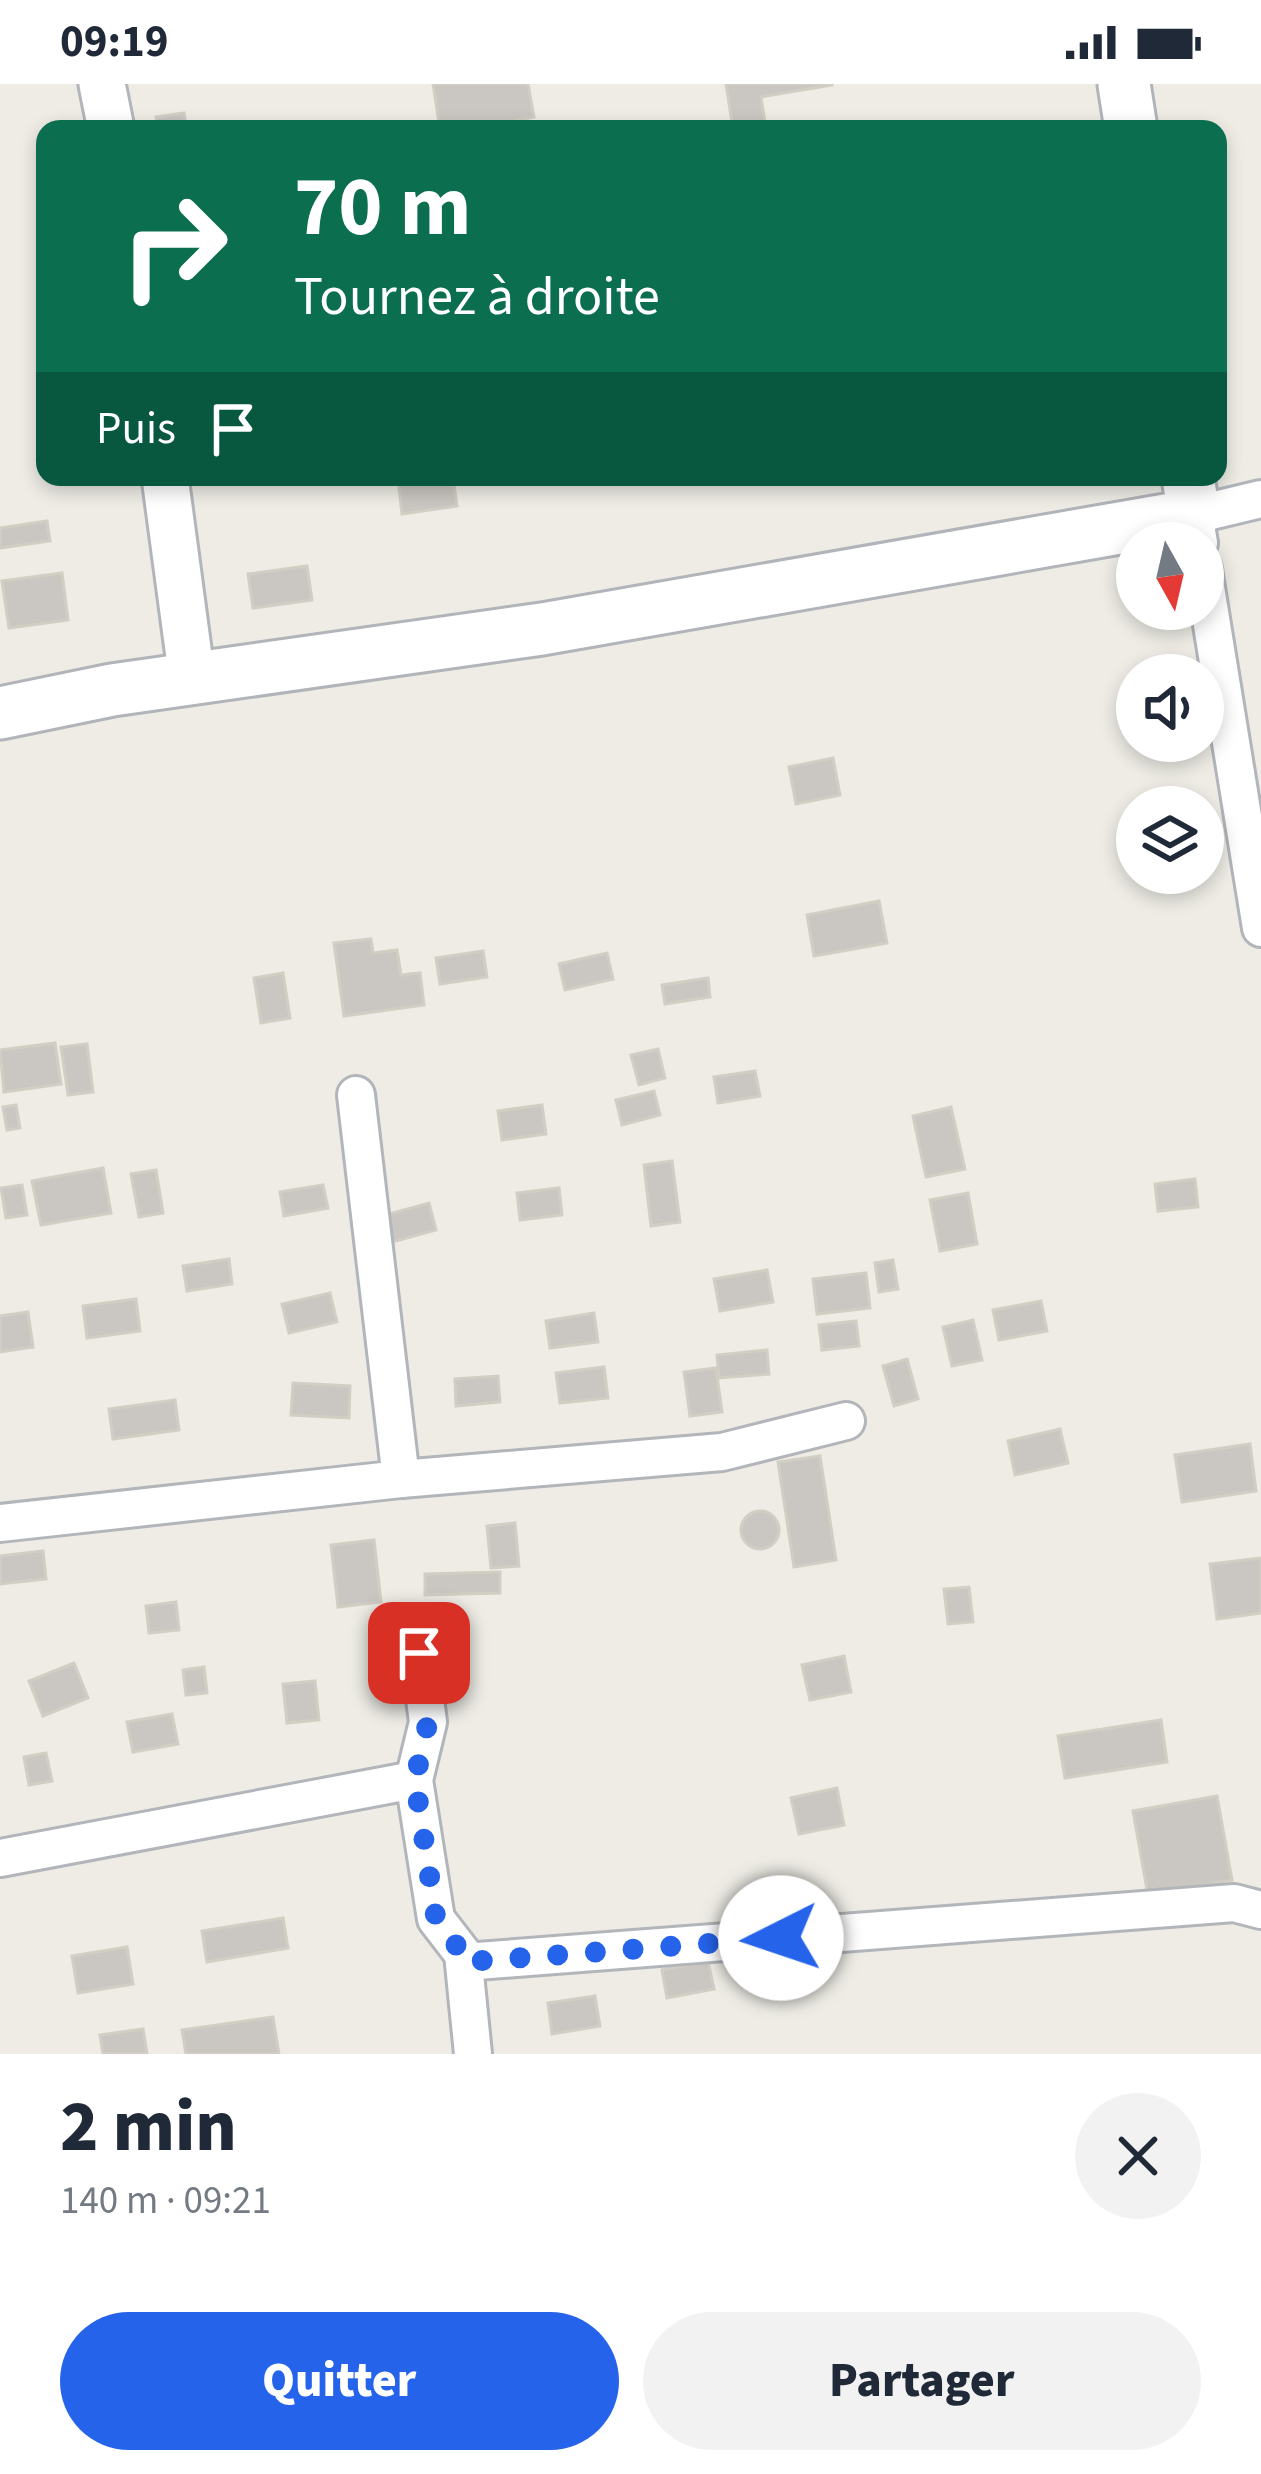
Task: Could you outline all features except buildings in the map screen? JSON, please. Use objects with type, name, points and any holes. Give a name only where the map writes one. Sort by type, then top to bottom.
[{"type":"main road","points":[[1124,84],[1130,120]]},
{"type":"main road","points":[[0,713],[192,679],[542,629],[1194,512]]},
{"type":"street","points":[[103,84],[109,120]]},
{"type":"street","points":[[166,486],[192,679]]},
{"type":"street","points":[[1194,512],[1261,499]]},
{"type":"street","points":[[1213,630],[1261,928]]},
{"type":"street","points":[[356,1095],[401,1479]]},
{"type":"street","points":[[0,1523],[401,1479],[722,1452],[846,1421]]},
{"type":"street","points":[[419,1653],[428,1722],[415,1780],[436,1919],[463,1954],[472,2054]]},
{"type":"street","points":[[0,1858],[415,1780]]},
{"type":"street","points":[[464,1962],[1234,1903],[1261,1910]]},
{"type":"route","points":[[419,1653],[428,1722],[415,1780],[436,1919],[464,1962],[781,1938]]}]
